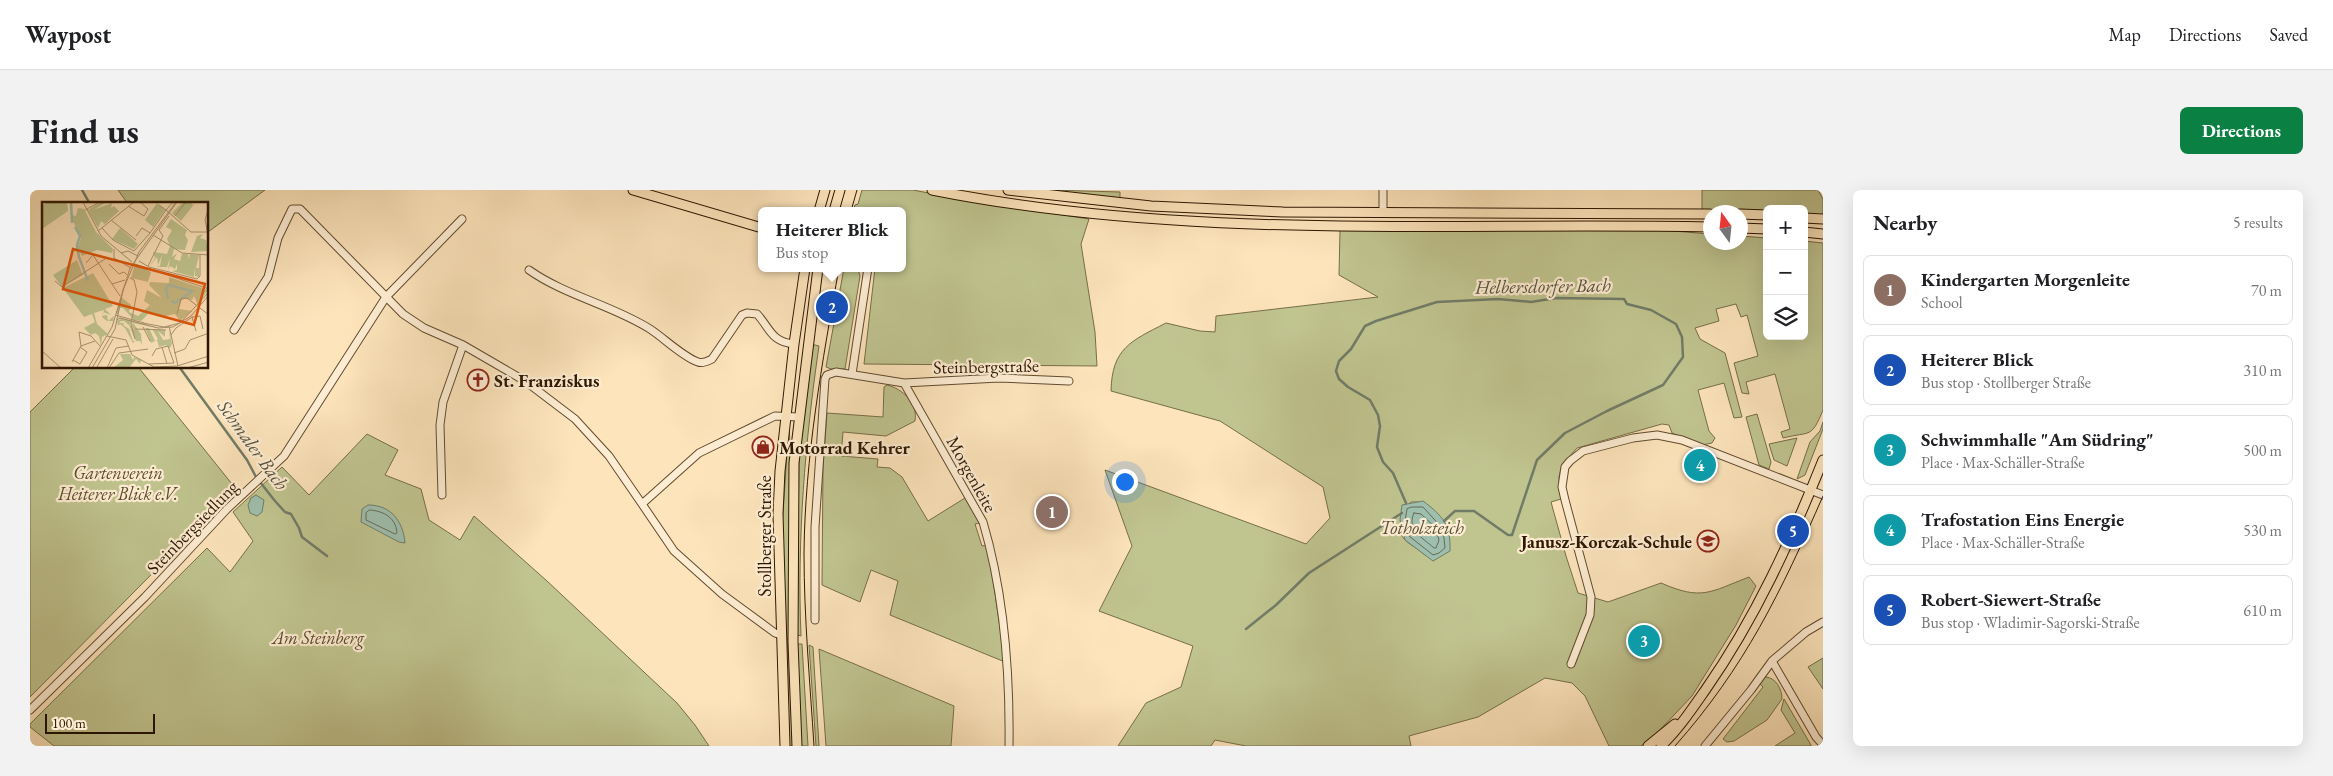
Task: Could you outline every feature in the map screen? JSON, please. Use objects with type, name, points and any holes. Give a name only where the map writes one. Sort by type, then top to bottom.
[{"type":"main road","points":[[633,190],[758,227]]},
{"type":"main road","points":[[820,207],[825,190]]},
{"type":"main road","points":[[835,207],[840,190]]},
{"type":"main road","points":[[932,190],[1066,210],[1139,218],[1275,226],[1703,227]]},
{"type":"main road","points":[[1008,190],[1150,206],[1283,212],[1703,214]]},
{"type":"main road","points":[[1748,215],[1763,216]]},
{"type":"main road","points":[[1808,218],[1823,219]]},
{"type":"main road","points":[[1748,228],[1763,229]]},
{"type":"main road","points":[[1808,232],[1823,234]]},
{"type":"main road","name":"Stollberger Straße","points":[[785,746],[778,514],[794,344],[804,272]]},
{"type":"main road","name":"Stollberger Straße","points":[[797,746],[792,573],[794,463],[817,272]]},
{"type":"main road","points":[[1661,746],[1687,715],[1727,659],[1751,617],[1823,460]]},
{"type":"main road","points":[[1648,746],[1687,715]]},
{"type":"street","points":[[1383,190],[1383,211]]},
{"type":"street","points":[[234,330],[268,277],[278,238],[288,215],[292,209],[300,209],[403,314],[424,328],[463,345],[525,381],[575,419],[609,456],[674,550],[722,594],[775,633],[781,634]]},
{"type":"street","name":"Steinbergsiedlung","points":[[30,710],[145,597],[227,509],[284,456],[386,297],[462,219]]},
{"type":"street","points":[[529,270],[556,286],[635,321],[697,362],[707,362],[712,359],[742,316],[747,313],[757,314],[771,335],[794,344]]},
{"type":"street","points":[[852,374],[867,272]]},
{"type":"street","points":[[442,495],[440,425],[442,410],[463,345]]},
{"type":"street","points":[[815,620],[815,527],[825,379],[831,373],[852,374],[904,383]]},
{"type":"street","name":"Steinbergstraße","points":[[904,383],[999,378],[1069,381]]},
{"type":"street","name":"Morgenleite","points":[[904,383],[983,522],[989,545],[1004,636],[1009,746]]},
{"type":"street","points":[[642,504],[699,453],[775,416],[787,415],[799,418]]},
{"type":"street","points":[[1571,664],[1590,615],[1591,597],[1562,486],[1565,467],[1576,455],[1583,451],[1646,435],[1663,436],[1682,440],[1757,471],[1811,489],[1823,496]]},
{"type":"street","points":[[1706,746],[1772,661],[1807,631],[1823,622]]},
{"type":"street","points":[[1772,661],[1816,737],[1823,745]]},
{"type":"green space","points":[[118,190],[265,190],[209,231],[209,202],[127,202]]},
{"type":"green space","points":[[862,190],[913,190],[1089,219],[1081,244],[1095,332],[1097,366],[864,364],[875,272],[906,272],[906,207],[854,207],[858,204]]},
{"type":"green space","points":[[1049,190],[1120,192],[1120,198],[1062,193]]},
{"type":"green space","points":[[1702,190],[1818,190],[1823,199],[1823,218],[1808,216],[1808,205],[1763,205],[1763,213],[1748,213],[1748,205],[1703,205],[1702,212]]},
{"type":"green space","points":[[1340,230],[1661,230],[1703,233],[1703,250],[1748,250],[1748,237],[1763,238],[1763,340],[1808,340],[1808,241],[1823,243],[1823,410],[1816,426],[1812,430],[1805,434],[1783,438],[1781,432],[1790,429],[1775,374],[1746,382],[1749,394],[1742,393],[1734,363],[1758,356],[1747,315],[1741,317],[1736,304],[1716,309],[1719,321],[1695,328],[1700,339],[1725,353],[1742,417],[1734,418],[1724,383],[1698,390],[1709,431],[1715,438],[1712,443],[1702,445],[1672,433],[1669,425],[1662,424],[1577,448],[1562,465],[1559,477],[1561,499],[1551,502],[1578,593],[1608,602],[1661,583],[1675,589],[1697,593],[1715,590],[1749,577],[1756,586],[1736,625],[1692,696],[1658,732],[1641,746],[1609,746],[1585,696],[1572,683],[1545,678],[1478,717],[1409,736],[1411,746],[1246,746],[1215,740],[1211,746],[1118,746],[1146,703],[1181,687],[1193,646],[1099,611],[1132,546],[1105,470],[1306,544],[1330,518],[1323,487],[1220,421],[1111,391],[1112,376],[1120,355],[1133,341],[1166,323],[1200,331],[1215,332],[1216,316],[1378,297],[1339,275]],"holes":[[[1411,502],[1419,502],[1425,555],[1406,541],[1400,531],[1402,516]]]},
{"type":"green space","points":[[843,272],[859,272],[860,276],[845,369],[826,367]]},
{"type":"green space","points":[[811,344],[819,346],[803,491],[800,563],[801,636],[798,635],[797,639],[799,454]]},
{"type":"green space","name":"Gartenverein Heiterer Blick e.V.","points":[[73,369],[140,369],[236,489],[30,697],[30,412]]},
{"type":"green space","points":[[887,385],[904,393],[912,403],[915,421],[886,436],[843,432],[841,456],[878,459],[877,467],[890,468],[902,477],[928,521],[965,498],[980,523],[975,524],[982,546],[988,545],[1005,662],[890,615],[898,581],[871,570],[860,602],[822,585],[823,468],[827,413],[883,417],[884,387]]},
{"type":"green space","points":[[1757,414],[1771,462],[1769,469],[1759,465],[1746,417]]},
{"type":"green space","points":[[789,421],[791,469],[789,639],[785,640],[782,530]]},
{"type":"green space","points":[[1823,422],[1823,429],[1805,475],[1797,479],[1810,442],[1820,431]]},
{"type":"green space","name":"Am Steinberg","points":[[367,434],[398,450],[385,475],[421,489],[429,520],[460,540],[474,516],[547,581],[677,703],[709,746],[54,746],[30,727],[30,724],[207,548],[230,572],[253,541],[233,512],[282,467],[309,495]]},
{"type":"green space","points":[[1797,438],[1787,466],[1774,460],[1769,444]]},
{"type":"green space","points":[[797,644],[802,644],[808,746],[801,746]]},
{"type":"green space","points":[[785,645],[789,645],[793,746],[789,746]]},
{"type":"green space","points":[[809,645],[813,647],[819,746],[816,746]]},
{"type":"green space","points":[[819,649],[954,706],[951,746],[826,746]]},
{"type":"green space","points":[[1823,658],[1823,689],[1808,667]]},
{"type":"green space","points":[[1766,677],[1773,679],[1778,685],[1782,699],[1767,720],[1734,741],[1727,742],[1723,739],[1763,687],[1759,683]]},
{"type":"green space","points":[[1784,699],[1811,746],[1775,746],[1795,733],[1781,710]]},
{"type":"water","points":[[256,495],[264,500],[262,512],[257,516],[250,513],[248,505],[251,498]]},
{"type":"water","name":"Totholzteich","points":[[1423,501],[1441,517],[1449,534],[1450,551],[1433,561],[1405,540],[1400,520],[1402,505]]},
{"type":"water","points":[[368,505],[383,508],[394,516],[402,528],[405,543],[399,542],[361,522],[362,509]]},
{"type":"waterway","name":"Schmaler Bach","points":[[82,190],[89,202]]},
{"type":"waterway","name":"Helbersdorfer Bach","points":[[1406,503],[1393,473],[1383,462],[1377,447],[1380,426],[1378,415],[1370,400],[1348,387],[1339,379],[1336,371],[1339,361],[1351,349],[1365,326],[1437,302],[1498,299],[1531,302],[1556,298],[1624,299],[1627,304],[1651,310],[1676,324],[1682,337],[1683,357],[1663,385],[1565,433],[1537,460],[1512,535],[1508,535],[1474,511],[1455,511],[1444,521]]},
{"type":"waterway","name":"Schmaler Bach","points":[[181,369],[247,460],[256,477],[285,512],[291,514],[302,537],[327,556]]},
{"type":"waterway","points":[[1246,629],[1276,605],[1309,573],[1402,513]]},
{"type":"tram line","points":[[852,207],[857,190]]},
{"type":"tram line","points":[[814,746],[805,602],[805,517],[811,446],[826,339],[838,272]]},
{"type":"tram line","points":[[1675,746],[1722,687],[1760,627],[1792,564],[1823,496]]},
{"type":"place","name":"Heiterer Blick","points":[[832,307]]},
{"type":"place","name":"St. Franziskus","points":[[478,380]]},
{"type":"place","name":"Motorrad Kehrer","points":[[763,447]]},
{"type":"place","name":"Trafostation Eins Energie","points":[[1700,465]]},
{"type":"place","name":"Kindergarten Morgenleite","points":[[1052,512]]},
{"type":"place","name":"Robert-Siewert-Straße","points":[[1793,531]]},
{"type":"place","name":"Janusz-Korczak-Schule","points":[[1708,541]]},
{"type":"place","name":"Schwimmhalle \"Am Südring\"","points":[[1644,641]]}]
